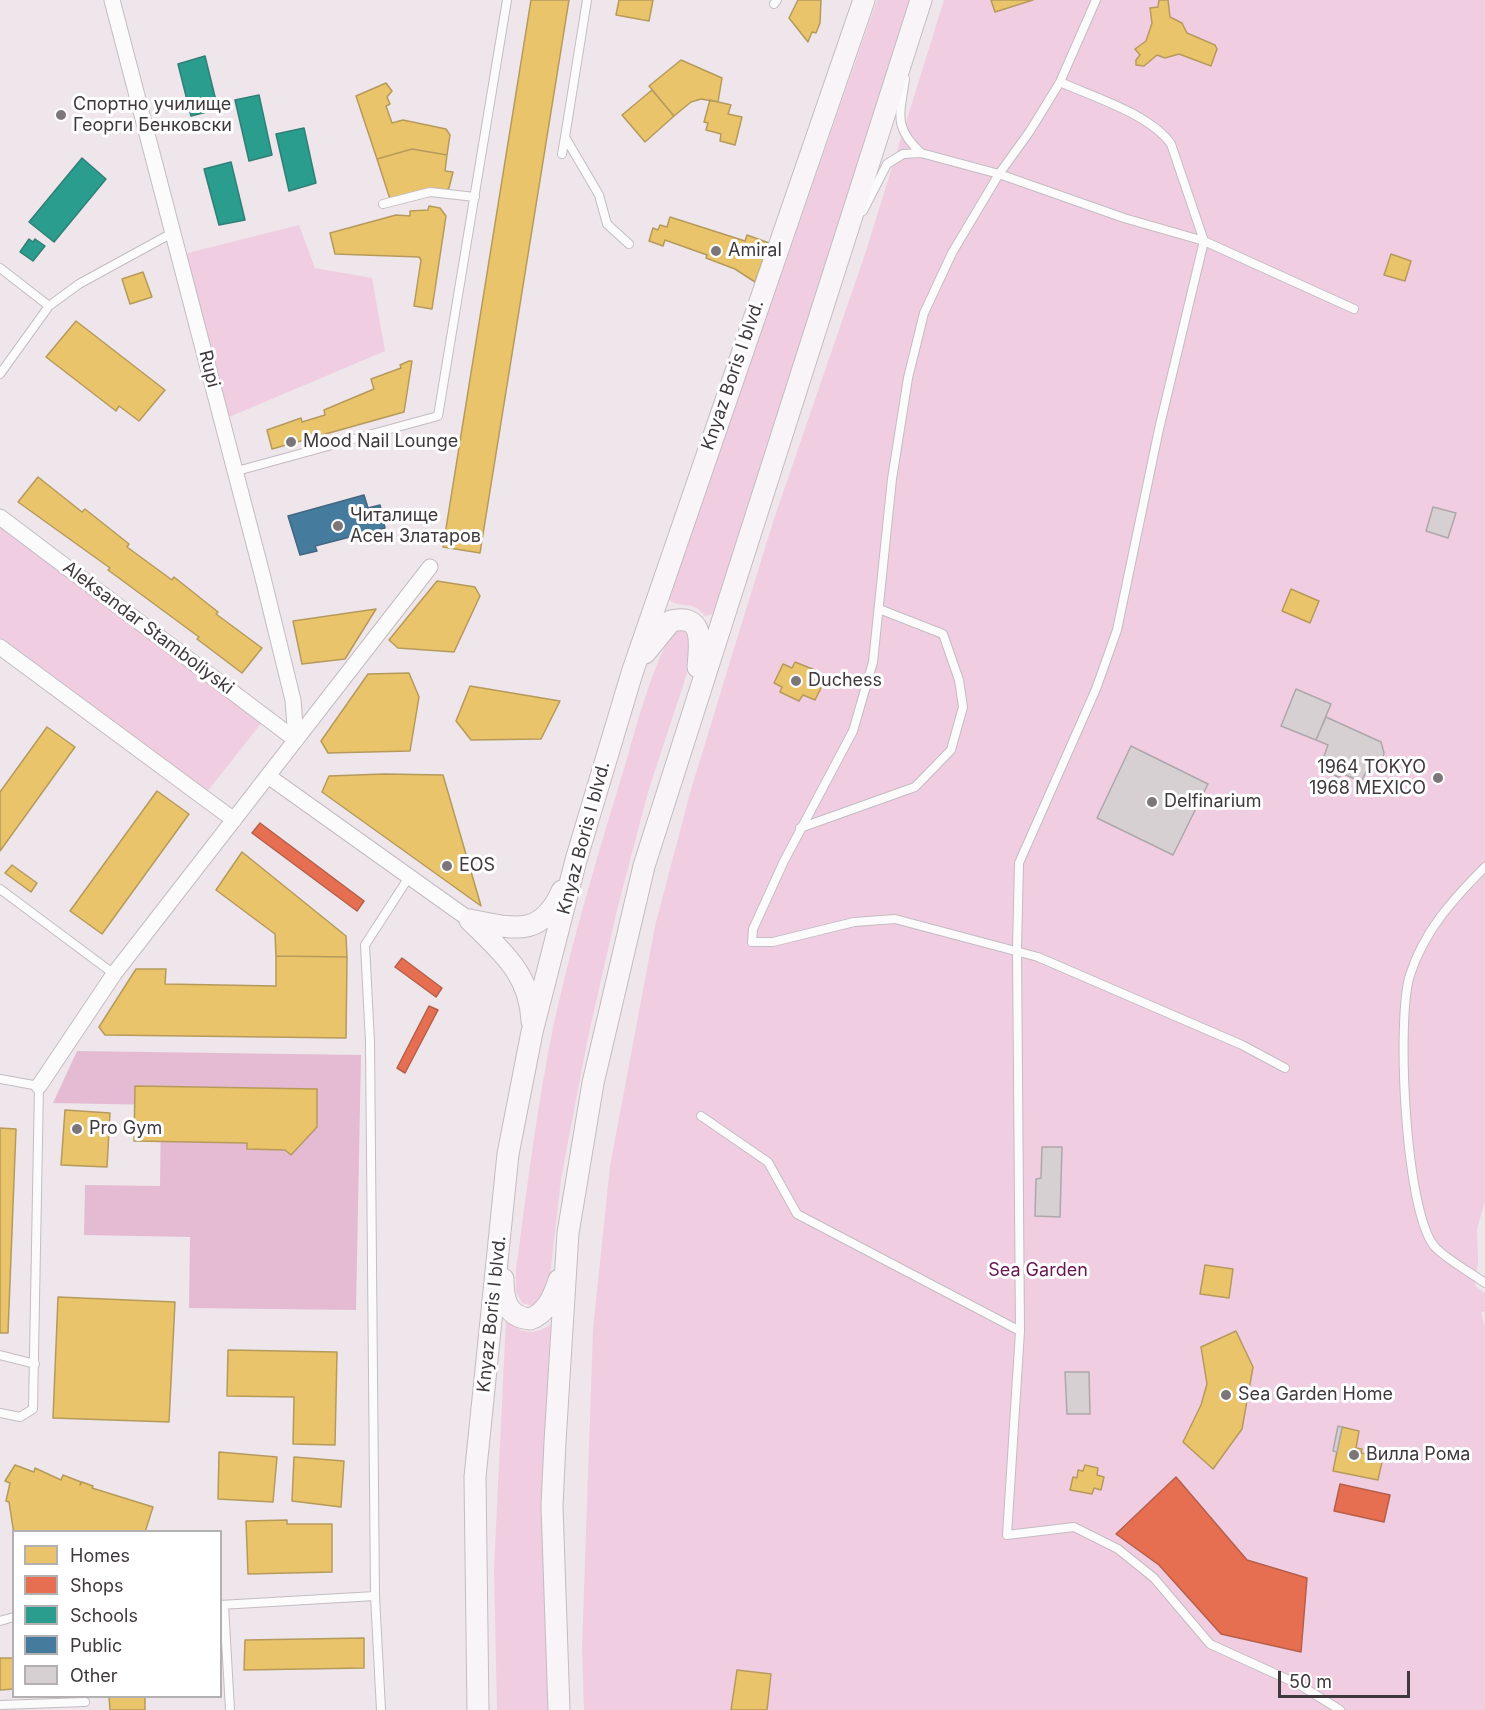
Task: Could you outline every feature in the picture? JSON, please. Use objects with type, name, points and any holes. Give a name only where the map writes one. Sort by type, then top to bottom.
[{"type":"main road","name":"Knyaz Boris I blvd.","points":[[478,1710],[475,1477],[508,1154],[532,1032],[576,860],[632,673],[864,0]]},
{"type":"main road","points":[[502,1222],[503,1295],[510,1310],[523,1318],[536,1317],[550,1302],[560,1275],[593,1083],[644,866],[696,697],[921,0]]},
{"type":"main road","points":[[632,673],[664,627],[671,621],[686,620],[693,623],[700,642],[696,697]]},
{"type":"main road","points":[[470,920],[520,929],[541,921],[558,901],[576,860]]},
{"type":"main road","points":[[470,920],[510,960],[523,979],[531,1008],[532,1032]]},
{"type":"main road","points":[[560,1710],[552,1506],[568,1233]]},
{"type":"street","name":"Rupi","points":[[112,0],[237,471],[293,700],[296,740]]},
{"type":"street","name":"Aleksandar Stamboliyski","points":[[0,518],[296,740]]},
{"type":"street","points":[[39,1086],[114,974],[430,567]]},
{"type":"street","points":[[0,647],[234,820]]},
{"type":"street","points":[[268,776],[470,920]]},
{"type":"lane","points":[[237,471],[438,416],[507,0]]},
{"type":"lane","points":[[562,154],[587,0]]},
{"type":"lane","points":[[1096,0],[1060,82],[1030,131],[999,174],[952,253],[924,313],[908,378],[892,479],[873,662],[853,731],[800,828],[753,929],[752,942],[773,942],[854,922],[895,919],[1017,949],[1242,1046],[1285,1068]]},
{"type":"lane","points":[[914,23],[899,122],[904,136],[921,153]]},
{"type":"lane","points":[[1060,82],[1143,119],[1166,136],[1171,144],[1204,241],[1159,429],[1117,630],[1096,689],[1018,863],[1020,1331],[1007,1535],[1074,1527],[1118,1549],[1154,1578],[1210,1644],[1300,1685],[1340,1710]]},
{"type":"lane","points":[[565,137],[598,195],[607,225],[629,244]]},
{"type":"lane","points":[[831,282],[887,164],[903,154],[921,153],[999,174],[1124,218],[1204,241],[1354,309]]},
{"type":"lane","points":[[383,204],[430,192],[475,197]]},
{"type":"lane","points":[[0,374],[49,306],[79,284],[174,232]]},
{"type":"lane","points":[[0,268],[49,306]]},
{"type":"lane","points":[[800,828],[915,787],[951,750],[963,707],[959,680],[943,634],[879,609]]},
{"type":"lane","points":[[1485,867],[1463,889],[1428,932],[1410,976],[1403,1012],[1407,1127],[1421,1216],[1435,1248],[1485,1282]]},
{"type":"lane","points":[[381,1710],[375,1596],[370,1042],[365,945],[409,877]]},
{"type":"lane","points":[[0,889],[114,974]]},
{"type":"lane","points":[[0,1079],[39,1086],[33,1409],[20,1417],[0,1413]]},
{"type":"lane","points":[[700,1116],[768,1162],[797,1214],[1020,1331]]},
{"type":"lane","points":[[0,1355],[35,1364]]},
{"type":"lane","points":[[230,1710],[222,1605],[375,1596]]},
{"type":"lane","points":[[0,1705],[86,1703]]},
{"type":"green space","points":[[877,0],[910,0],[715,607],[712,614],[705,616],[696,608],[668,599]]},
{"type":"green space","name":"Sea Garden","points":[[944,0],[1485,0],[1485,1201],[1477,1229],[1478,1261],[1475,1286],[1485,1293],[1485,1311],[1481,1313],[1485,1327],[1485,1710],[584,1710],[582,1648],[593,1330],[610,1166],[655,926],[690,793],[773,522],[866,251]]},
{"type":"green space","points":[[299,225],[315,268],[372,278],[385,351],[222,420],[180,255]]},
{"type":"green space","points":[[0,525],[263,721],[207,792],[0,640]]},
{"type":"green space","points":[[677,631],[687,631],[694,652],[648,792],[617,910],[587,1042],[561,1179],[548,1293],[533,1306],[522,1303],[516,1291],[516,1270],[537,1116],[554,1023],[589,887],[643,706],[663,652]]},
{"type":"green space","points":[[506,1319],[518,1329],[531,1332],[543,1329],[556,1320],[543,1508],[548,1710],[497,1710],[494,1569]]},
{"type":"shaded area","points":[[77,1051],[361,1055],[356,1310],[189,1308],[190,1237],[84,1235],[85,1185],[160,1186],[161,1105],[53,1103]]},
{"type":"building: Homes","points":[[531,0],[569,0],[480,553],[443,547]]},
{"type":"building: Homes","points":[[619,0],[653,0],[649,21],[616,15]]},
{"type":"building: Homes","points":[[798,0],[821,0],[820,23],[816,33],[812,32],[808,42],[789,18]]},
{"type":"building: Homes","points":[[991,0],[1033,0],[995,12]]},
{"type":"building: Homes","points":[[1159,0],[1168,0],[1170,17],[1182,23],[1187,33],[1215,45],[1217,49],[1211,66],[1179,54],[1165,58],[1157,55],[1144,66],[1136,65],[1136,60],[1140,55],[1135,49],[1146,41],[1152,23],[1150,8],[1158,7]]},
{"type":"building: Homes","points":[[681,60],[722,78],[718,102],[701,99],[691,102],[674,116],[649,86]]},
{"type":"building: Homes","points":[[386,83],[392,91],[387,97],[390,104],[386,106],[392,123],[403,120],[446,129],[450,135],[447,155],[412,149],[377,159],[356,96]]},
{"type":"building: Homes","points":[[652,90],[674,116],[645,142],[622,115]]},
{"type":"building: Homes","points":[[710,100],[731,105],[728,114],[742,117],[735,145],[720,141],[721,134],[706,130],[708,123],[704,122]]},
{"type":"building: Homes","points":[[412,149],[447,155],[445,171],[453,172],[449,188],[442,194],[421,193],[391,202],[377,159]]},
{"type":"building: Homes","points":[[429,206],[440,208],[446,216],[432,309],[414,306],[421,260],[419,257],[335,254],[330,233],[396,215],[410,216],[410,211],[428,210]]},
{"type":"building: Homes","points":[[670,217],[745,241],[747,235],[769,243],[755,282],[735,269],[706,258],[707,255],[665,240],[663,246],[649,241],[653,228],[658,230],[660,225],[667,227]]},
{"type":"building: Homes","points":[[1391,254],[1411,261],[1405,281],[1384,275]]},
{"type":"building: Homes","points":[[143,272],[152,297],[130,304],[122,279]]},
{"type":"building: Homes","points":[[76,321],[165,390],[139,421],[119,406],[116,411],[46,357]]},
{"type":"building: Homes","points":[[412,361],[404,412],[272,449],[267,430],[301,418],[302,422],[325,415],[324,410],[374,389],[371,379],[401,368],[400,365]]},
{"type":"building: Homes","points":[[38,477],[82,512],[85,509],[129,544],[127,547],[172,580],[174,577],[218,612],[216,614],[262,648],[242,673],[197,639],[199,637],[108,570],[110,568],[18,502]]},
{"type":"building: Homes","points":[[437,581],[475,587],[480,596],[454,652],[398,648],[389,640]]},
{"type":"building: Homes","points":[[1291,589],[1319,601],[1310,623],[1282,611]]},
{"type":"building: Homes","points":[[376,609],[345,659],[302,664],[293,621]]},
{"type":"building: Homes","name":"Duchess","points":[[795,662],[815,670],[811,678],[823,684],[815,700],[803,695],[799,701],[780,692],[782,687],[774,683],[783,664],[792,668]]},
{"type":"building: Homes","points":[[409,673],[419,697],[410,751],[328,753],[321,741],[368,674]]},
{"type":"building: Homes","points":[[470,686],[560,701],[541,739],[471,740],[456,721]]},
{"type":"building: Homes","points":[[47,727],[75,747],[0,851],[0,792]]},
{"type":"building: Homes","name":"EOS","points":[[443,775],[481,906],[322,792],[329,776]]},
{"type":"building: Homes","points":[[157,791],[189,814],[102,934],[70,911]]},
{"type":"building: Homes","points":[[242,852],[346,936],[347,957],[276,956],[275,934],[216,890]]},
{"type":"building: Homes","points":[[12,865],[37,883],[31,892],[5,873]]},
{"type":"building: Homes","points":[[276,956],[347,957],[346,1038],[105,1035],[99,1027],[136,969],[166,969],[165,984],[276,986]]},
{"type":"building: Homes","points":[[135,1086],[317,1089],[317,1127],[291,1155],[285,1150],[247,1149],[247,1143],[134,1141]]},
{"type":"building: Homes","points":[[65,1110],[110,1113],[107,1167],[61,1165]]},
{"type":"building: Homes","points":[[0,1128],[16,1129],[8,1333],[0,1333]]},
{"type":"building: Homes","points":[[1205,1265],[1233,1269],[1229,1298],[1200,1294]]},
{"type":"building: Homes","points":[[58,1297],[175,1302],[169,1422],[53,1418]]},
{"type":"building: Homes","name":"Sea Garden Home","points":[[1236,1331],[1253,1367],[1242,1429],[1213,1469],[1183,1442],[1201,1405],[1207,1384],[1201,1347]]},
{"type":"building: Homes","points":[[228,1350],[337,1352],[335,1445],[293,1444],[294,1397],[227,1396]]},
{"type":"building: Homes","name":"Вилла Рома","points":[[1342,1427],[1359,1431],[1356,1448],[1362,1449],[1361,1453],[1383,1457],[1378,1480],[1333,1471]]},
{"type":"building: Homes","points":[[219,1452],[277,1457],[273,1502],[218,1499]]},
{"type":"building: Homes","points":[[294,1457],[344,1461],[341,1507],[292,1501]]},
{"type":"building: Homes","points":[[15,1465],[34,1472],[35,1468],[61,1480],[63,1475],[81,1482],[80,1485],[82,1482],[93,1486],[92,1488],[153,1507],[146,1530],[13,1530],[9,1502],[6,1501],[10,1483],[5,1481]]},
{"type":"building: Homes","points":[[1085,1465],[1098,1468],[1097,1475],[1104,1477],[1101,1490],[1094,1488],[1092,1494],[1070,1490],[1073,1477],[1077,1478],[1078,1470],[1083,1471]]},
{"type":"building: Homes","points":[[287,1520],[287,1524],[332,1524],[332,1572],[248,1574],[246,1521]]},
{"type":"building: Homes","points":[[364,1638],[364,1668],[244,1670],[245,1640]]},
{"type":"building: Homes","points":[[0,1658],[12,1658],[12,1689],[0,1690]]},
{"type":"building: Homes","points":[[737,1670],[771,1674],[767,1710],[731,1710]]},
{"type":"building: Homes","points":[[109,1698],[145,1698],[145,1710],[110,1710]]},
{"type":"building: Shops","points":[[260,823],[364,901],[357,911],[252,833]]},
{"type":"building: Shops","points":[[402,958],[442,988],[436,997],[395,967]]},
{"type":"building: Shops","points":[[429,1006],[438,1010],[405,1073],[397,1068]]},
{"type":"building: Shops","points":[[1176,1477],[1247,1560],[1307,1578],[1301,1652],[1221,1634],[1159,1565],[1116,1534]]},
{"type":"building: Shops","points":[[1340,1484],[1390,1495],[1384,1522],[1334,1511]]},
{"type":"building: Schools","points":[[205,56],[218,109],[191,116],[178,64]]},
{"type":"building: Schools","points":[[259,95],[272,155],[249,161],[235,100]]},
{"type":"building: Schools","points":[[304,128],[316,183],[289,191],[276,134]]},
{"type":"building: Schools","points":[[82,158],[106,179],[54,242],[29,222]]},
{"type":"building: Schools","points":[[231,162],[245,220],[219,225],[204,169]]},
{"type":"building: Schools","points":[[29,239],[33,242],[35,239],[45,246],[33,261],[20,252]]},
{"type":"building: Public","name":"Читалище Асен Златаров","points":[[364,495],[368,508],[380,505],[385,528],[315,546],[317,551],[300,555],[288,516]]},
{"type":"building: Other","points":[[1433,507],[1456,513],[1448,538],[1426,531]]},
{"type":"building: Other","points":[[1296,689],[1331,704],[1316,740],[1281,726]]},
{"type":"building: Other","points":[[1326,717],[1381,742],[1384,753],[1382,762],[1376,769],[1366,772],[1361,782],[1344,774],[1338,777],[1320,767],[1328,745],[1316,740]]},
{"type":"building: Other","name":"Delfinarium","points":[[1131,746],[1208,784],[1173,855],[1097,818]]},
{"type":"building: Other","points":[[1042,1147],[1062,1147],[1060,1217],[1035,1216],[1036,1179],[1041,1178]]},
{"type":"building: Other","points":[[1065,1372],[1089,1372],[1090,1414],[1067,1414]]},
{"type":"building: Other","points":[[1338,1426],[1342,1427],[1337,1452],[1333,1451]]},
{"type":"place","name":"Спортно училище Георги Бенковски","points":[[61,115]]},
{"type":"place","name":"Amiral","points":[[716,251]]},
{"type":"place","name":"Mood Nail Lounge","points":[[291,442]]},
{"type":"place","name":"Читалище Асен Златаров","points":[[338,526]]},
{"type":"place","name":"Duchess","points":[[796,681]]},
{"type":"place","name":"1964 TOKYO 1968 MEXICO","points":[[1438,778]]},
{"type":"place","name":"Delfinarium","points":[[1152,802]]},
{"type":"place","name":"EOS","points":[[447,866]]},
{"type":"place","name":"Pro Gym","points":[[77,1129]]},
{"type":"place","name":"Sea Garden Home","points":[[1226,1395]]},
{"type":"place","name":"Вилла Рома","points":[[1354,1455]]}]
